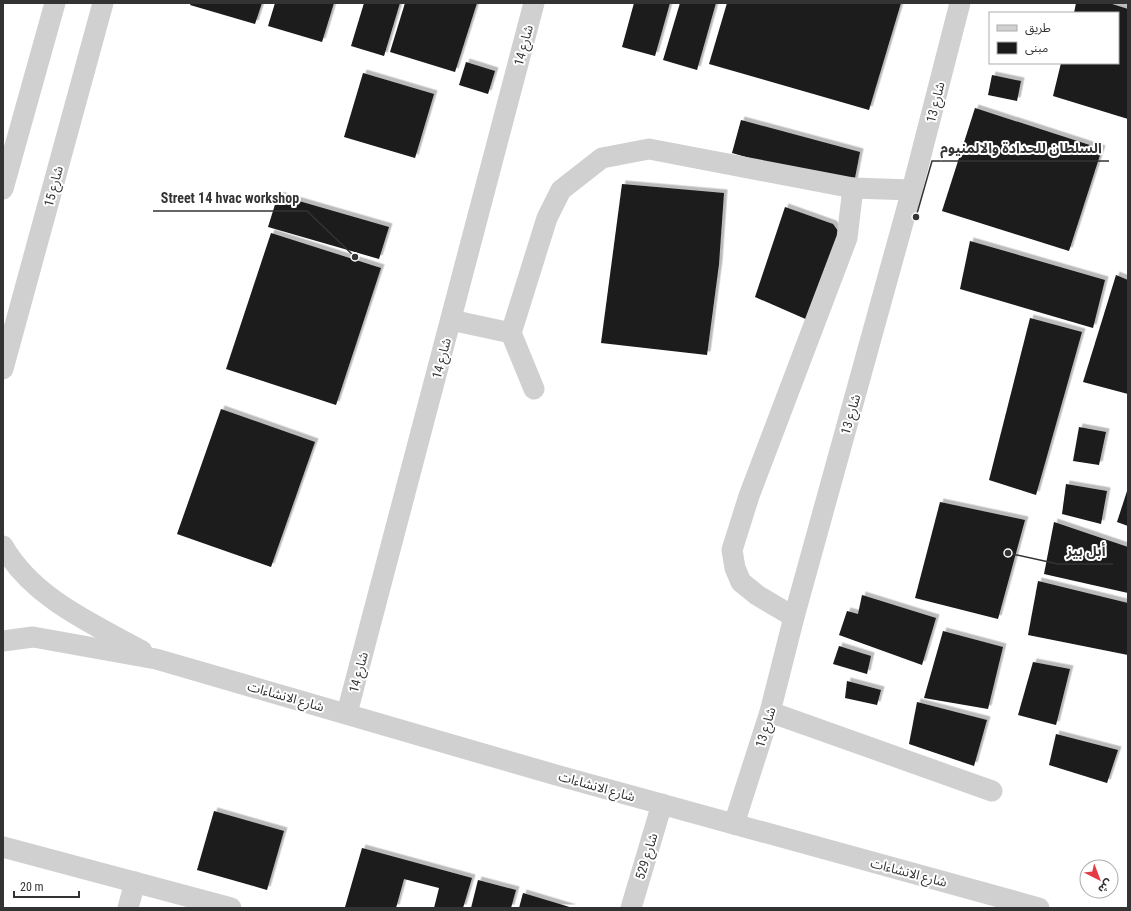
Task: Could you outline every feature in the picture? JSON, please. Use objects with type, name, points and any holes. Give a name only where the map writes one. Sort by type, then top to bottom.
[{"type":"street","points":[[3,189],[55,3]]},
{"type":"street","name":"شارع 15","points":[[3,369],[103,3]]},
{"type":"street","name":"شارع 14","points":[[347,713],[534,3]]},
{"type":"street","name":"شارع 13","points":[[734,824],[770,712],[794,617],[912,190],[960,3]]},
{"type":"street","points":[[534,389],[511,333],[547,218],[561,190],[602,158],[649,149],[853,188],[912,190]]},
{"type":"street","points":[[794,617],[757,595],[741,582],[735,568],[732,550],[749,496],[847,238],[853,188]]},
{"type":"street","points":[[451,320],[511,333]]},
{"type":"street","name":"شارع الانشاءات","points":[[3,546],[19,568],[35,585],[52,599],[71,612],[156,659]]},
{"type":"street","name":"شارع الانشاءات","points":[[3,641],[33,637],[156,659],[347,713],[556,775],[1039,908]]},
{"type":"street","points":[[770,712],[992,792]]},
{"type":"street","name":"شارع 529","points":[[631,908],[662,804]]},
{"type":"street","points":[[3,847],[231,908]]},
{"type":"street","points":[[128,908],[135,882]]},
{"type":"building","points":[[191,3],[262,3],[255,24],[190,5]]},
{"type":"building","points":[[275,3],[334,3],[322,42],[268,26]]},
{"type":"building","points":[[364,3],[400,3],[384,56],[351,46]]},
{"type":"building","points":[[405,3],[477,3],[455,72],[390,52]]},
{"type":"building","points":[[634,3],[670,3],[655,56],[622,47]]},
{"type":"building","points":[[680,3],[716,3],[697,70],[663,60]]},
{"type":"building","points":[[727,3],[901,3],[869,110],[709,64]]},
{"type":"building","points":[[1076,3],[1109,3],[1128,9],[1128,119],[1053,96],[1061,64],[1119,64],[1119,12],[1074,12]]},
{"type":"building","points":[[466,62],[495,71],[488,94],[459,85]]},
{"type":"building","points":[[363,73],[434,94],[415,158],[344,137]]},
{"type":"building","points":[[992,75],[1021,81],[1017,101],[988,95]]},
{"type":"building","points":[[975,108],[1102,149],[1069,251],[942,211]]},
{"type":"building","points":[[741,120],[860,152],[853,188],[732,153]]},
{"type":"building","points":[[622,184],[724,193],[719,264],[707,355],[601,343]]},
{"type":"building","points":[[278,195],[389,227],[379,259],[268,227]]},
{"type":"building","points":[[785,207],[833,224],[841,235],[810,321],[755,297]]},
{"type":"building","points":[[271,233],[381,268],[336,405],[226,369]]},
{"type":"building","points":[[970,241],[1105,280],[1093,328],[960,289]]},
{"type":"building","points":[[1116,275],[1128,280],[1128,394],[1083,382]]},
{"type":"building","points":[[1030,318],[1082,332],[1036,495],[989,480]]},
{"type":"building","points":[[221,409],[315,442],[271,567],[177,534]]},
{"type":"building","points":[[1079,427],[1106,432],[1099,465],[1073,461]]},
{"type":"building","points":[[1066,484],[1107,491],[1101,524],[1062,514]]},
{"type":"building","points":[[1128,488],[1128,526],[1117,522]]},
{"type":"building","points":[[940,502],[1025,520],[998,619],[915,598]]},
{"type":"building","points":[[1054,522],[1128,547],[1128,593],[1044,574]]},
{"type":"building","points":[[1038,581],[1128,603],[1128,655],[1028,635]]},
{"type":"building","points":[[862,595],[936,618],[922,665],[839,635],[847,611],[858,614]]},
{"type":"building","points":[[943,631],[1003,647],[988,709],[924,698]]},
{"type":"building","points":[[839,646],[871,656],[867,674],[833,664]]},
{"type":"building","points":[[1033,662],[1070,669],[1056,725],[1018,715]]},
{"type":"building","points":[[847,681],[881,690],[877,705],[845,698]]},
{"type":"building","points":[[917,702],[987,720],[974,766],[909,744]]},
{"type":"building","points":[[1056,734],[1118,750],[1107,783],[1049,765]]},
{"type":"building","points":[[214,811],[284,831],[267,890],[197,870]]},
{"type":"building","points":[[362,848],[472,878],[463,908],[434,908],[439,888],[404,879],[396,908],[345,907]]},
{"type":"building","points":[[478,880],[516,890],[511,908],[471,908]]},
{"type":"building","points":[[523,893],[573,908],[519,908]]},
{"type":"place","name":"السلطان للحدادة والالمنيوم","points":[[916,217]]},
{"type":"place","name":"Street 14 hvac workshop","points":[[355,257]]},
{"type":"place","name":"أبل بيز","points":[[1008,553]]}]
